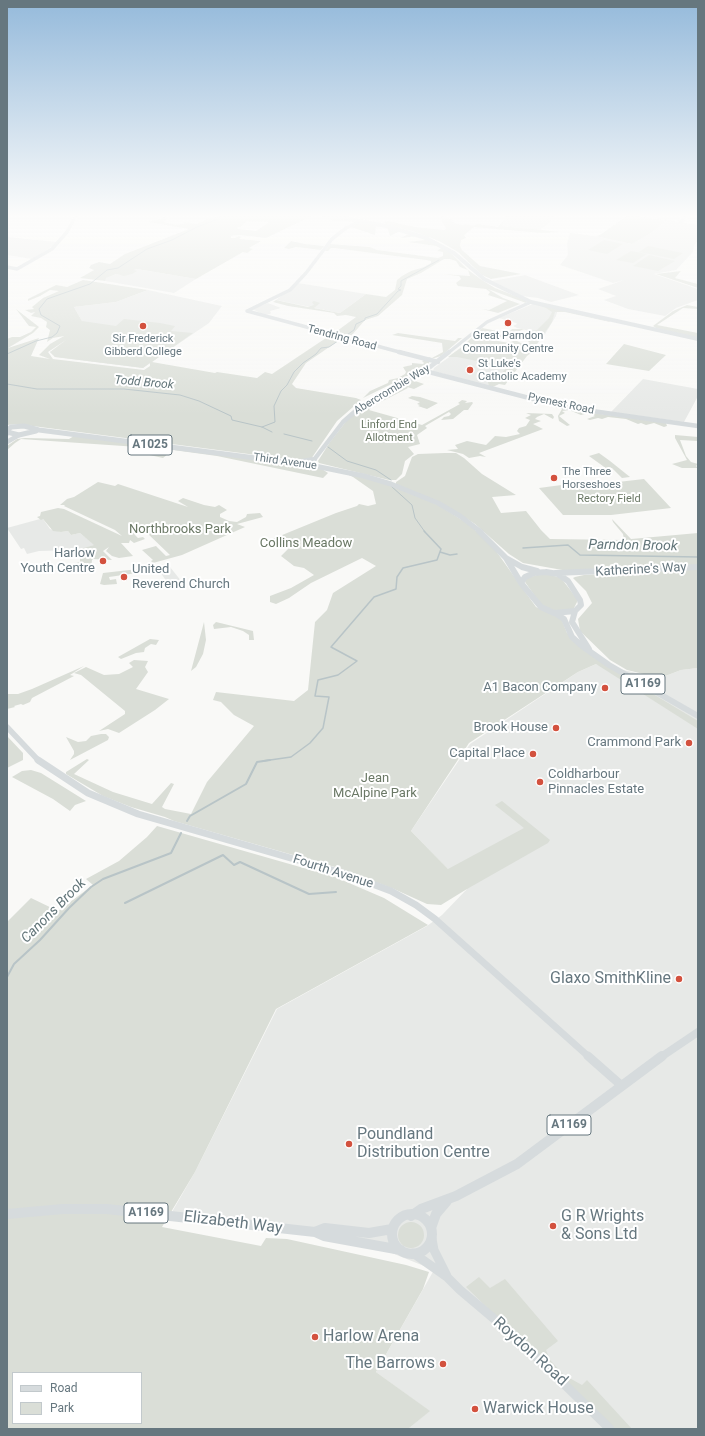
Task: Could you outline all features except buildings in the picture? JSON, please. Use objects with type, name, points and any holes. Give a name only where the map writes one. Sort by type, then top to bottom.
[{"type":"main road","points":[[488,281],[499,288],[533,301],[698,339]]},
{"type":"main road","name":"A1025","points":[[7,426],[14,426],[24,426],[28,430],[19,435],[8,434],[9,429],[14,426]]},
{"type":"main road","name":"Third Avenue","points":[[28,430],[39,430],[292,462],[364,476],[391,484],[426,498],[471,524],[495,545],[506,558],[522,583],[541,608],[554,613]]},
{"type":"main road","name":"Third Avenue","points":[[506,558],[527,569],[553,573]]},
{"type":"main road","name":"Katherine's Way","points":[[553,573],[698,567]]},
{"type":"main road","points":[[522,583],[525,577],[540,572]]},
{"type":"main road","name":"Katherine's Way","points":[[568,580],[570,577],[585,572]]},
{"type":"main road","points":[[553,573],[568,580],[581,602],[580,606],[575,610],[563,613],[554,613]]},
{"type":"main road","name":"A1169","points":[[575,610],[572,622],[574,628],[589,650]]},
{"type":"main road","name":"A1169","points":[[554,613],[564,619],[569,632],[577,642],[609,665],[698,716]]},
{"type":"main road","name":"A1169","points":[[411,1216],[421,1209],[448,1200],[517,1164],[664,1054],[698,1032]]},
{"type":"main road","name":"A1169","points":[[431,1228],[436,1214],[448,1200]]},
{"type":"main road","name":"Elizabeth Way","points":[[7,1214],[63,1209],[107,1209],[315,1232],[324,1236],[401,1250]]},
{"type":"main road","points":[[411,1216],[423,1219],[431,1228],[432,1239],[425,1249],[413,1253],[401,1250],[393,1241],[392,1229],[400,1219],[411,1216]]},
{"type":"main road","name":"Elizabeth Way","points":[[315,1232],[325,1228],[369,1233],[392,1229]]},
{"type":"street","name":"Tendring Road","points":[[298,281],[290,290],[277,298],[247,311],[339,338],[438,362]]},
{"type":"street","name":"Abercrombie Way","points":[[310,465],[350,414],[372,399],[425,371],[438,362],[476,329],[487,322],[533,301]]},
{"type":"street","name":"Pyenest Road","points":[[425,371],[564,407],[698,426]]},
{"type":"street","points":[[7,442],[19,435]]},
{"type":"street","points":[[292,462],[315,458]]},
{"type":"street","name":"Fourth Avenue","points":[[7,727],[36,759],[88,793],[138,814],[346,874],[390,891],[416,905],[435,919],[622,1086]]},
{"type":"street","name":"Roydon Road","points":[[432,1239],[434,1250],[448,1277]]},
{"type":"street","name":"Roydon Road","points":[[413,1253],[448,1277],[460,1290],[518,1339],[576,1394],[610,1429]]},
{"type":"shaded area","points":[[105,281],[193,281],[174,293]]},
{"type":"shaded area","points":[[492,281],[541,281],[579,295],[551,302],[538,298],[522,296]]},
{"type":"shaded area","points":[[607,281],[620,281],[613,283]]},
{"type":"shaded area","points":[[621,281],[675,281],[698,289],[698,300],[676,308],[665,316],[628,309],[604,300],[616,296],[598,289]]},
{"type":"shaded area","points":[[298,283],[366,294],[340,313],[276,300]]},
{"type":"shaded area","name":"Sir Frederick Gibberd College","points":[[148,290],[222,306],[209,323],[143,368],[55,357],[50,352],[81,330],[82,321],[74,307],[116,302]]},
{"type":"shaded area","points":[[268,303],[281,308],[270,311],[270,314],[264,315],[252,309]]},
{"type":"shaded area","points":[[533,304],[558,309],[556,316],[544,336],[517,328],[513,326],[517,324],[516,323],[499,318]]},
{"type":"shaded area","name":"St Luke's Catholic Academy","points":[[452,355],[510,366],[492,387],[433,371],[434,368]]},
{"type":"shaded area","points":[[643,379],[698,389],[698,396],[684,422],[611,412]]},
{"type":"shaded area","points":[[43,519],[50,529],[61,532],[68,531],[71,535],[80,533],[95,545],[78,550],[39,551],[27,554],[24,548],[21,549],[7,528]]},
{"type":"shaded area","points":[[166,564],[182,582],[169,585],[156,566]]},
{"type":"shaded area","points":[[596,664],[660,678],[681,670],[698,668],[698,1429],[408,1429],[429,1411],[376,1372],[434,1270],[337,1231],[172,1212],[195,1172],[277,1009],[427,926],[442,915],[467,889],[411,831],[470,744],[578,672]]},
{"type":"green space","points":[[81,281],[90,281],[148,290],[116,302],[74,307],[82,321],[116,326],[124,319],[175,326],[171,331],[193,333],[152,362],[215,373],[217,372],[257,378],[265,372],[272,374],[329,336],[341,339],[306,363],[292,384],[296,388],[361,400],[337,421],[311,459],[295,460],[17,424],[7,425],[7,339],[12,337],[20,337],[31,332],[36,327],[29,326],[16,309],[39,327],[33,333],[8,348],[39,338],[31,356],[50,359],[39,355],[50,344],[64,336],[53,338],[47,342],[50,330],[46,327],[47,322],[41,318],[31,316],[35,312],[31,313],[25,310],[34,309],[32,307],[43,298],[59,291],[50,290],[28,301],[28,299],[56,285],[67,287]],"holes":[[[66,340],[50,352],[55,357],[143,368],[150,363],[150,366],[144,370],[53,359],[48,352]]]},
{"type":"green space","points":[[397,281],[406,281],[402,295],[378,316],[365,320],[352,335],[345,338],[333,334],[356,317],[346,315],[337,316],[334,313],[288,306],[273,302],[276,300],[308,307],[314,305],[312,302],[314,301],[320,303],[314,308],[340,313],[366,294],[386,297],[395,290]]},
{"type":"green space","points":[[458,281],[484,281],[495,288],[521,298],[526,301],[526,303],[488,289],[503,298],[520,304],[498,313],[482,309],[489,310],[507,301],[488,295],[490,292],[486,289],[458,286],[456,283]]},
{"type":"green space","points":[[677,281],[687,281],[698,284],[698,288]]},
{"type":"green space","points":[[535,304],[610,322],[565,312],[555,312],[552,322],[535,347],[536,349],[527,356],[505,385],[499,384],[493,387],[489,386],[488,382],[480,380],[495,381],[507,367],[457,357],[448,357],[463,346],[482,328],[508,333],[512,329],[524,329],[513,334],[518,336],[514,338],[502,337],[498,341],[509,343],[517,341],[523,344],[530,343],[525,338],[537,337],[541,335],[541,333],[536,333],[536,335],[521,333],[537,330],[549,318],[552,312]]},
{"type":"green space","points":[[687,305],[698,307],[698,309],[683,308],[657,325],[698,333],[698,338],[653,326],[673,311]]},
{"type":"green space","points":[[398,333],[455,341],[458,338],[462,338],[441,356],[431,359],[427,357],[432,358],[443,352],[442,343],[392,335]]},
{"type":"green space","points":[[624,344],[666,355],[649,371],[606,364]]},
{"type":"green space","points":[[422,361],[429,361],[429,364],[426,367],[363,398],[370,391],[388,383],[389,380],[398,378],[405,374],[406,372],[403,367],[412,365],[412,363],[423,364],[424,363]]},
{"type":"green space","name":"Linford End Allotment","points":[[412,380],[424,384],[414,389],[407,387],[408,388],[373,406],[369,410],[422,425],[460,404],[458,403],[462,400],[467,401],[465,403],[473,403],[468,410],[464,410],[453,419],[441,420],[451,414],[449,412],[425,426],[427,428],[417,435],[420,444],[408,447],[414,454],[405,461],[402,474],[396,480],[389,480],[319,463],[318,461],[330,442],[351,415],[397,386],[405,387],[401,386]]},
{"type":"green space","points":[[412,396],[438,403],[427,409],[418,406],[420,405],[417,404],[420,402],[408,398]]},
{"type":"green space","points":[[562,409],[666,423],[667,426],[664,427],[654,423],[646,425],[641,423],[638,424],[626,419],[608,417],[590,420],[587,419],[595,416],[588,413],[581,415],[569,410],[562,411],[565,413],[559,416],[570,425],[567,426],[559,421],[558,416]]},
{"type":"green space","points":[[526,413],[552,414],[554,417],[553,419],[544,414],[537,417],[535,419],[541,421],[533,424],[543,429],[479,453],[486,457],[480,456],[469,458],[463,454],[447,450],[458,449],[455,445],[467,441],[486,445],[495,436],[506,437],[520,434],[517,431],[519,428],[526,426],[530,420],[525,418],[531,415]]},
{"type":"green space","points":[[675,435],[698,437],[698,441],[680,440],[686,456],[691,462],[698,464],[696,466],[698,468],[682,468],[672,464],[687,460],[675,438]]},
{"type":"green space","points":[[74,436],[140,445],[138,447],[21,439],[7,450],[7,446],[17,439],[25,438],[69,439]]},
{"type":"green space","points":[[142,445],[299,465],[322,469],[328,473],[323,478],[217,456],[173,450],[163,458],[136,452]]},
{"type":"green space","points":[[456,453],[482,474],[516,495],[492,497],[501,513],[526,511],[550,539],[624,540],[623,534],[612,519],[631,539],[698,533],[698,565],[568,571],[523,563],[509,554],[475,524],[442,503],[396,484],[396,482],[405,476],[412,457],[418,454]]},
{"type":"green space","points":[[599,453],[630,477],[622,478],[612,468],[607,469],[589,456]]},
{"type":"green space","points":[[342,472],[384,483],[438,505],[470,525],[496,551],[536,607],[561,618],[567,633],[605,665],[698,721],[698,729],[596,664],[578,672],[469,743],[411,831],[448,869],[524,828],[495,805],[502,801],[550,840],[548,843],[441,905],[427,904],[394,889],[342,869],[174,821],[131,807],[103,796],[66,774],[66,772],[87,759],[89,760],[74,774],[113,792],[152,804],[171,783],[174,784],[162,807],[165,809],[191,814],[207,782],[254,726],[234,715],[221,702],[213,700],[216,692],[294,701],[308,690],[315,622],[327,610],[333,593],[376,566],[362,558],[311,583],[289,598],[276,604],[270,602],[270,596],[291,588],[314,575],[304,568],[294,566],[281,556],[288,549],[270,540],[359,504],[368,506],[376,504],[373,491],[353,477]]},
{"type":"green space","name":"Rectory Field","points":[[644,479],[671,508],[611,515],[563,515],[539,488],[584,482],[618,482]]},
{"type":"green space","name":"Northbrooks Park","points":[[98,482],[115,486],[118,484],[188,507],[178,501],[183,498],[204,505],[215,507],[219,505],[227,510],[220,514],[220,517],[229,521],[237,522],[246,517],[247,514],[260,513],[263,517],[237,524],[245,527],[182,555],[153,563],[151,561],[153,560],[142,550],[156,546],[166,556],[170,555],[146,532],[135,535],[138,538],[143,537],[145,539],[134,543],[130,540],[129,543],[121,543],[133,556],[119,558],[112,556],[106,551],[109,547],[103,551],[112,560],[93,559],[91,568],[76,568],[73,564],[80,562],[80,549],[94,545],[80,533],[71,535],[68,531],[53,531],[43,519],[41,520],[37,517],[40,516],[41,512],[58,508],[64,509],[122,536],[115,530],[64,506],[65,505],[60,505],[67,499],[74,497]]},
{"type":"green space","points":[[156,567],[144,572],[109,577],[110,580],[116,579],[117,584],[100,584],[103,573]]},
{"type":"green space","points":[[698,568],[698,668],[681,670],[660,678],[627,670],[610,660],[580,631],[578,619],[592,603],[586,591],[573,578],[584,575]]},
{"type":"green space","points":[[544,573],[561,578],[578,600],[573,610],[559,612],[542,606],[525,582],[527,578]]},
{"type":"green space","points":[[204,622],[206,640],[203,654],[196,667],[191,671]]},
{"type":"green space","points":[[216,622],[253,631],[254,640],[249,640],[249,635],[243,631],[231,627],[214,629],[213,625]]},
{"type":"green space","points":[[150,639],[159,640],[156,645],[151,644],[145,648],[144,652],[136,653],[121,659],[118,657]]},
{"type":"green space","points":[[134,660],[148,661],[145,667],[148,672],[136,689],[169,699],[155,710],[119,733],[108,729],[99,731],[125,714],[125,711],[81,675],[74,673],[86,667],[104,675],[119,674],[133,667],[129,663]]},
{"type":"green space","points":[[84,666],[70,675],[74,676],[32,698],[30,702],[7,709],[7,694],[18,694],[32,689]]},
{"type":"green space","points":[[106,734],[109,737],[108,740],[70,760],[74,754],[74,751],[66,737],[78,742],[86,741],[91,736]]},
{"type":"green space","points":[[7,736],[23,753],[23,760],[7,768]]},
{"type":"green space","points":[[31,770],[41,773],[86,801],[75,805],[70,811],[53,799],[12,777],[22,771]]},
{"type":"green space","points":[[157,826],[335,877],[384,898],[428,925],[276,1009],[195,1172],[162,1227],[261,1246],[266,1238],[287,1239],[406,1265],[429,1272],[423,1289],[376,1372],[430,1411],[408,1429],[7,1429],[7,922],[31,898],[58,911],[93,885],[86,879],[119,861],[147,837]]},
{"type":"green space","points":[[411,1222],[420,1226],[424,1235],[420,1244],[411,1248],[402,1244],[398,1235],[402,1226]]},
{"type":"green space","points":[[479,1277],[490,1288],[505,1279],[558,1341],[546,1350],[550,1360],[564,1375],[582,1385],[587,1380],[632,1429],[612,1429],[466,1287]]},
{"type":"waterway","points":[[7,354],[36,341],[52,337],[57,333],[60,326],[41,315],[39,309],[47,299],[90,284],[94,281]]},
{"type":"waterway","points":[[262,427],[275,422],[274,406],[281,391],[287,385],[294,372],[321,348],[329,347],[354,330],[356,324],[365,320],[365,318],[377,314],[398,291],[401,290],[398,289],[401,286],[401,281]]},
{"type":"waterway","name":"Todd Brook","points":[[7,384],[37,389],[124,389],[180,395],[199,401],[231,416],[232,420],[262,427]]},
{"type":"waterway","name":"Todd Brook","points":[[262,427],[272,432]]},
{"type":"waterway","name":"Todd Brook","points":[[284,434],[312,441]]},
{"type":"waterway","name":"Canons Brook","points":[[328,447],[347,461],[376,470],[391,480]]},
{"type":"waterway","name":"Canons Brook","points":[[391,486],[412,505],[415,518],[425,532]]},
{"type":"waterway","name":"Canons Brook","points":[[270,760],[291,757],[310,743],[323,728],[329,697],[315,696],[318,680],[338,675],[357,661],[331,647],[374,597],[396,589],[397,577],[403,568],[437,560],[441,549],[424,531]]},
{"type":"waterway","name":"Parndon Brook","points":[[523,548],[568,545],[580,555],[698,557]]},
{"type":"waterway","name":"Parndon Brook","points":[[440,552],[450,555],[457,554]]},
{"type":"waterway","name":"Canons Brook","points":[[187,821],[190,816],[246,784],[257,762],[270,760]]},
{"type":"waterway","name":"Canons Brook","points":[[263,761],[270,760]]},
{"type":"waterway","name":"Canons Brook","points":[[7,977],[14,964],[40,940],[69,908],[91,887],[103,879],[171,853],[181,833]]},
{"type":"waterway","points":[[125,903],[223,855],[234,865],[240,862],[309,894],[336,892]]},
{"type":"place","name":"Great Parndon Community Centre","points":[[508,323]]},
{"type":"place","name":"Sir Frederick Gibberd College","points":[[143,326]]},
{"type":"place","name":"St Luke's Catholic Academy","points":[[470,370]]},
{"type":"place","name":"The Three Horseshoes","points":[[554,478]]},
{"type":"place","name":"Harlow Youth Centre","points":[[103,561]]},
{"type":"place","name":"United Reverend Church","points":[[124,577]]},
{"type":"place","name":"A1 Bacon Company","points":[[605,688]]},
{"type":"place","name":"Brook House","points":[[556,728]]},
{"type":"place","name":"Crammond Park","points":[[689,743]]},
{"type":"place","name":"Capital Place","points":[[533,754]]},
{"type":"place","name":"Coldharbour Pinnacles Estate","points":[[540,782]]},
{"type":"place","name":"Glaxo SmithKline","points":[[679,979]]},
{"type":"place","name":"Poundland Distribution Centre","points":[[349,1144]]},
{"type":"place","name":"G R Wrights & Sons Ltd","points":[[553,1226]]},
{"type":"place","name":"Harlow Arena","points":[[315,1337]]},
{"type":"place","name":"The Barrows","points":[[443,1364]]},
{"type":"place","name":"Warwick House","points":[[475,1409]]},
{"type":"park label","name":"Collins Meadow","points":[[306,544]]},
{"type":"park label","name":"Jean McAlpine Park","points":[[375,786]]}]
